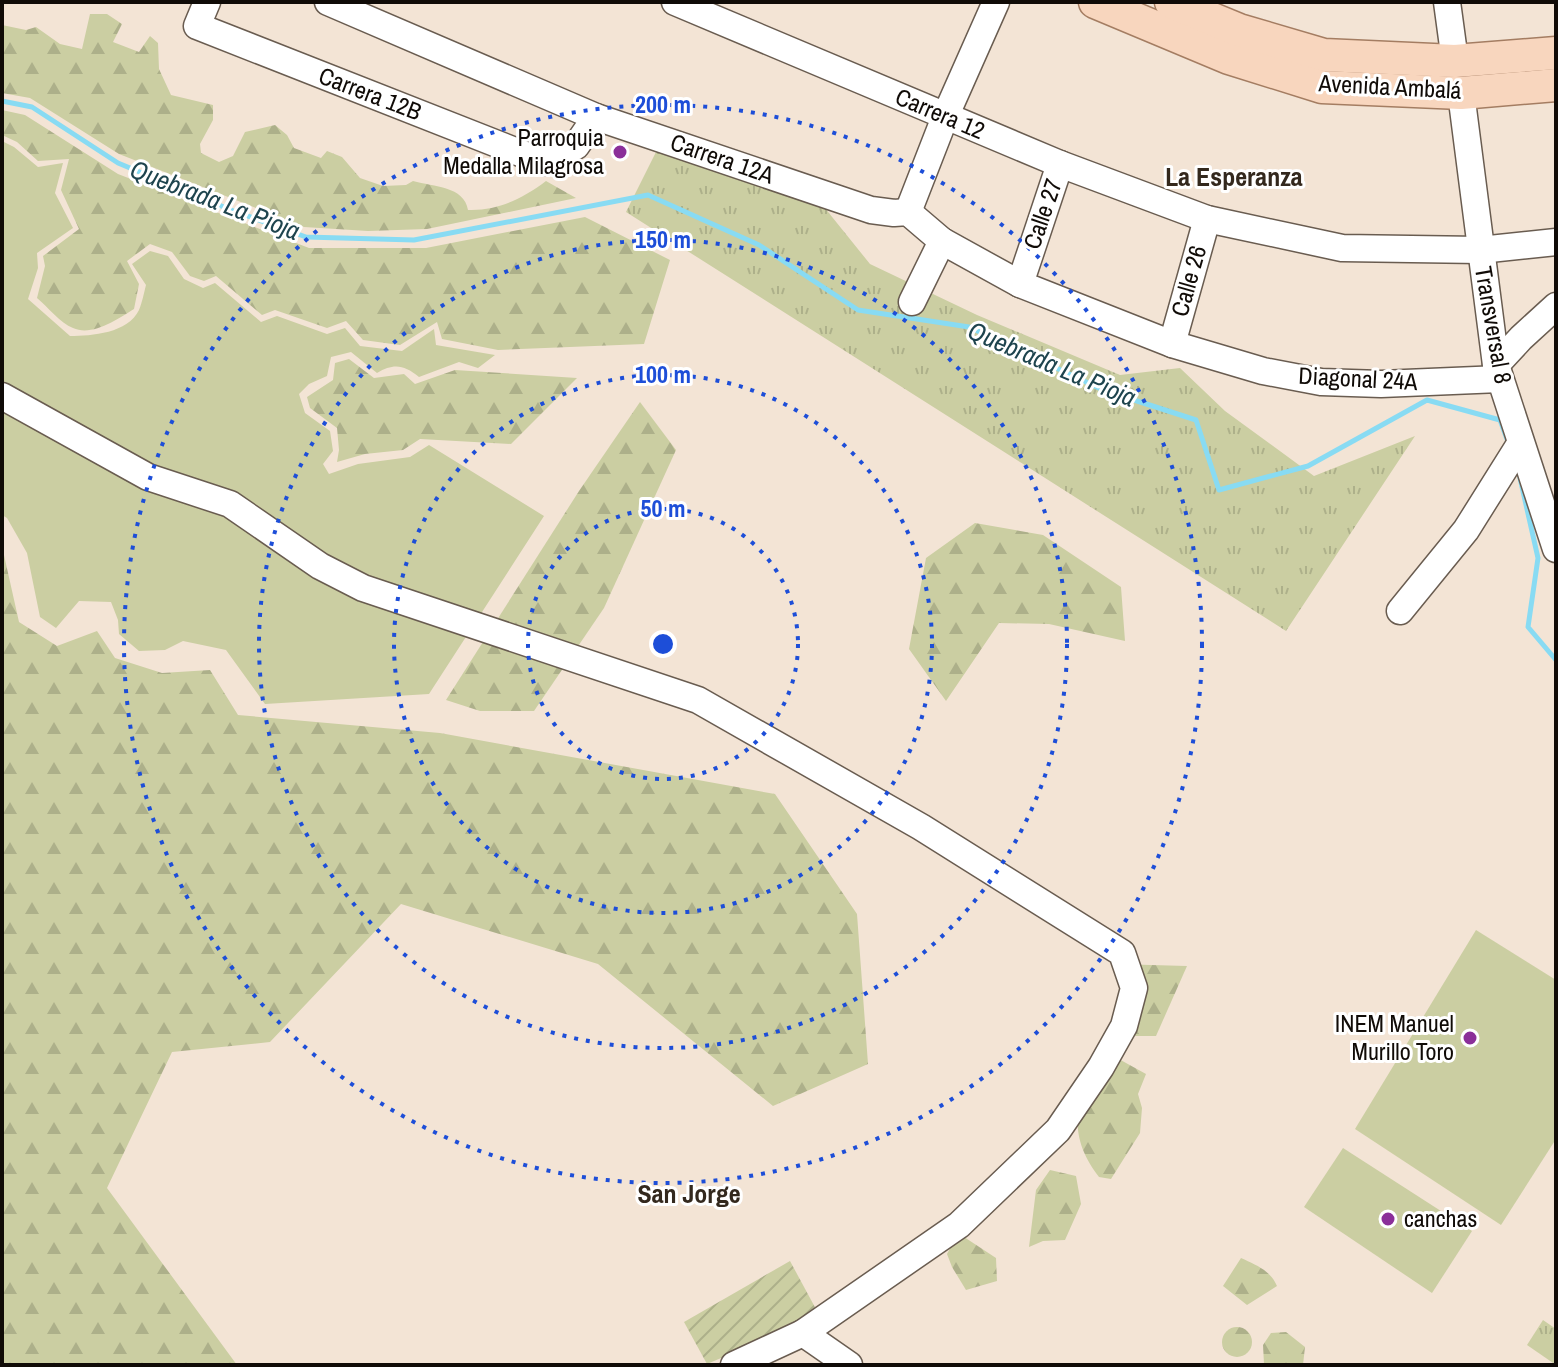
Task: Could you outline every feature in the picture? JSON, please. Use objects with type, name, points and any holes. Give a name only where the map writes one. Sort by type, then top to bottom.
[{"type":"main road","name":"Avenida Ambalá","points":[[1095,2],[1229,58],[1322,87],[1461,93],[1556,85]]},
{"type":"main road","name":"Avenida Ambalá","points":[[1172,2],[1239,30],[1324,55],[1455,61],[1556,53]]},
{"type":"street","name":"Carrera 12A","points":[[328,2],[357,8],[596,117],[871,210],[908,212]]},
{"type":"street","name":"Carrera 12","points":[[675,2],[1060,164],[1207,219],[1342,248],[1480,250],[1556,242]]},
{"type":"street","points":[[996,2],[945,117],[908,212],[942,241],[1023,274],[1172,344]]},
{"type":"street","points":[[1447,2],[1455,61]]},
{"type":"street","name":"Carrera 12B","points":[[202,14],[543,162],[576,146],[596,117]]},
{"type":"street","name":"Transversal 8","points":[[1461,93],[1498,372],[1515,452],[1556,549]]},
{"type":"street","name":"Calle 27","points":[[1023,274],[1060,164]]},
{"type":"street","name":"Calle 26","points":[[1172,344],[1207,219]]},
{"type":"street","points":[[912,302],[942,241]]},
{"type":"street","points":[[1498,372],[1521,338],[1556,306]]},
{"type":"street","name":"Diagonal 24A","points":[[1172,344],[1263,371],[1321,382],[1442,383],[1498,372]]},
{"type":"street","points":[[2,396],[148,477],[230,504],[320,566],[363,588],[698,700],[921,827],[1122,953],[1134,988],[1124,1026],[1101,1067],[1058,1130],[959,1225],[803,1333],[734,1365]]},
{"type":"street","points":[[1400,611],[1466,530],[1515,452]]},
{"type":"street","points":[[803,1333],[849,1365]]},
{"type":"green space","points":[[90,14],[107,14],[122,24],[113,42],[139,52],[150,36],[158,43],[159,69],[171,95],[213,105],[213,120],[200,144],[201,153],[219,162],[233,156],[245,132],[275,125],[287,135],[294,148],[321,158],[327,151],[342,157],[360,178],[383,186],[406,185],[413,181],[447,189],[461,196],[468,210],[509,203],[546,181],[576,198],[427,229],[368,231],[304,227],[119,154],[30,98],[2,93],[2,25],[26,30],[36,27],[60,44],[82,49]]},
{"type":"green space","points":[[2,110],[25,115],[118,174],[309,248],[426,248],[585,217],[670,260],[644,344],[498,350],[442,339],[437,322],[400,345],[363,340],[346,321],[327,328],[275,310],[262,315],[216,276],[204,281],[190,276],[172,252],[150,244],[127,261],[139,284],[134,309],[105,326],[80,330],[63,322],[37,298],[45,266],[43,256],[79,229],[61,190],[69,159],[38,161],[17,142],[2,135]]},
{"type":"green space","points":[[2,141],[38,167],[63,163],[55,193],[73,228],[37,253],[38,268],[28,299],[70,336],[109,332],[134,318],[146,285],[132,264],[150,251],[168,256],[184,279],[203,288],[215,283],[261,322],[277,316],[327,334],[345,328],[360,346],[402,351],[434,329],[436,345],[495,355],[478,368],[459,362],[419,377],[399,367],[377,373],[351,352],[331,357],[327,376],[309,384],[299,394],[305,413],[330,431],[333,451],[323,464],[329,474],[358,464],[410,457],[429,445],[544,516],[429,694],[265,704],[226,650],[183,641],[165,650],[139,651],[119,634],[118,620],[111,602],[79,601],[56,628],[40,617],[27,553],[7,518],[2,515]]},
{"type":"green space","points":[[659,146],[812,192],[870,264],[977,315],[1120,375],[1180,368],[1225,411],[1314,476],[1415,436],[1286,631],[626,212]]},
{"type":"green space","points":[[349,359],[374,378],[404,374],[415,384],[455,370],[577,378],[511,444],[420,439],[403,450],[365,454],[337,462],[337,428],[310,408],[307,397],[333,380],[335,363]]},
{"type":"green space","points":[[640,402],[676,450],[604,608],[534,711],[480,711],[446,700],[579,491]]},
{"type":"green space","points":[[975,523],[1043,535],[1121,587],[1125,641],[1049,624],[999,623],[946,701],[909,649],[926,558]]},
{"type":"green space","points":[[2,546],[19,622],[57,646],[97,631],[115,658],[162,673],[210,670],[238,715],[440,733],[775,794],[857,914],[868,1064],[773,1106],[598,964],[401,904],[270,1042],[172,1052],[107,1188],[237,1365],[2,1365]]},
{"type":"green space","points":[[1476,930],[1556,980],[1556,1139],[1501,1225],[1355,1129]]},
{"type":"green space","points":[[1116,964],[1187,966],[1156,1036],[1129,1036]]},
{"type":"green space","points":[[1117,1058],[1146,1074],[1138,1094],[1142,1108],[1140,1133],[1111,1179],[1099,1177],[1086,1157],[1080,1142],[1078,1118]]},
{"type":"green space","name":"canchas","points":[[1343,1148],[1472,1231],[1432,1293],[1304,1207]]},
{"type":"green space","points":[[1050,1170],[1076,1176],[1081,1204],[1065,1240],[1043,1241],[1029,1247],[1036,1190]]},
{"type":"green space","points":[[958,1233],[996,1258],[997,1281],[966,1290],[947,1254]]},
{"type":"green space","points":[[1241,1258],[1266,1272],[1277,1286],[1247,1305],[1223,1286]]},
{"type":"green space","points":[[790,1261],[817,1311],[794,1327],[707,1364],[684,1322]]},
{"type":"green space","points":[[1543,1320],[1556,1329],[1556,1365],[1527,1345]]},
{"type":"green space","points":[[1237,1327],[1248,1331],[1252,1342],[1248,1353],[1237,1357],[1226,1353],[1222,1342],[1226,1331]]},
{"type":"green space","points":[[1286,1332],[1305,1347],[1303,1365],[1264,1364],[1263,1345],[1271,1333]]},
{"type":"waterway","name":"Quebrada La Pioja","points":[[2,101],[32,107],[118,163],[306,237],[414,240],[648,195],[759,245],[858,310],[969,327],[1103,390],[1196,420],[1219,490],[1308,466],[1427,400],[1500,420],[1508,442]]},
{"type":"waterway","name":"Quebrada La Pioja","points":[[1520,478],[1538,558],[1528,627],[1556,660]]},
{"type":"place","name":"Parroquia Medalla Milagrosa","points":[[620,152]]},
{"type":"place","name":"INEM Manuel Murillo Toro","points":[[1470,1038]]},
{"type":"place","name":"canchas","points":[[1388,1219]]},
{"type":"district","name":"La Esperanza","points":[[1234,177]]},
{"type":"district","name":"San Jorge","points":[[689,1194]]}]
